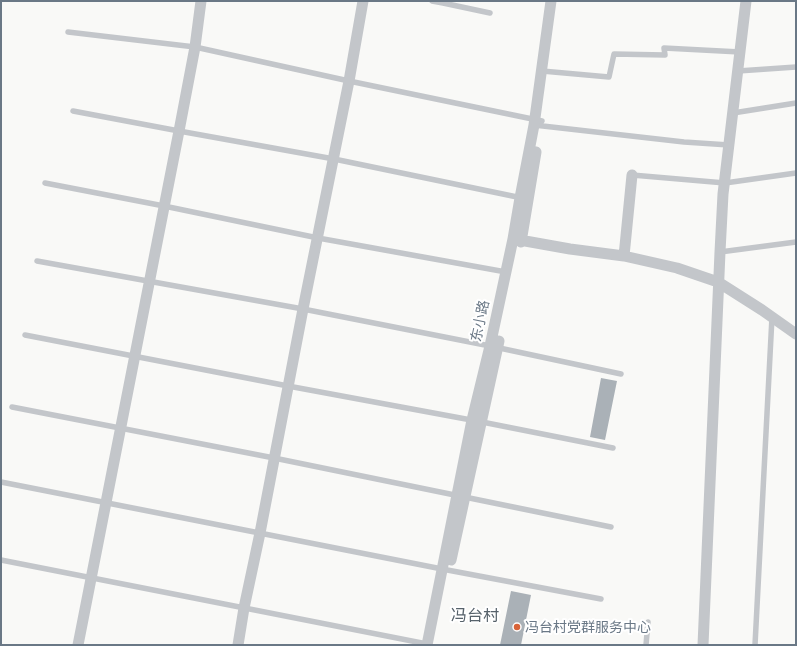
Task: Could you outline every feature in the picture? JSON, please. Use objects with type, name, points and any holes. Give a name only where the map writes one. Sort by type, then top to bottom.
[{"type":"street","points":[[78,645],[179,131],[201,1]]},
{"type":"street","points":[[238,645],[303,309],[334,159],[363,1]]},
{"type":"street","name":"东小路","points":[[545,72],[551,1]]},
{"type":"street","name":"东小路","points":[[429,645],[517,240],[558,1]]},
{"type":"street","points":[[703,645],[720,252],[725,183],[746,1]]},
{"type":"street","points":[[624,256],[632,175]]},
{"type":"street","points":[[517,240],[624,256],[677,268],[718,282],[772,316],[796,334]]},
{"type":"street","name":"东小路","points":[[494,347],[506,272],[517,240]]},
{"type":"lane","points":[[432,1],[443,2],[490,13]]},
{"type":"lane","points":[[68,32],[194,47],[538,123],[684,142],[729,145]]},
{"type":"lane","points":[[545,72],[609,76],[614,54],[665,55],[664,48],[740,52]]},
{"type":"lane","points":[[738,70],[796,67]]},
{"type":"lane","points":[[733,113],[796,103]]},
{"type":"lane","points":[[73,111],[334,159],[524,199]]},
{"type":"lane","points":[[632,175],[725,183],[796,173]]},
{"type":"lane","points":[[45,183],[318,238],[506,272]]},
{"type":"lane","points":[[720,252],[796,242]]},
{"type":"lane","points":[[37,261],[303,309],[621,374]]},
{"type":"lane","points":[[755,645],[772,316]]},
{"type":"lane","points":[[25,336],[613,448]]},
{"type":"lane","points":[[12,407],[274,458],[611,527]]},
{"type":"lane","points":[[1,482],[446,570],[601,599]]},
{"type":"lane","points":[[1,560],[429,645]]},
{"type":"lane","points":[[646,645],[648,622]]},
{"type":"building","points":[[601,378],[617,381],[605,440],[590,437]]},
{"type":"building","points":[[511,591],[531,595],[521,645],[500,645]]},
{"type":"place","name":"冯台村党群服务中心","points":[[517,627]]},
{"type":"district","name":"冯台村","points":[[475,616]]}]
